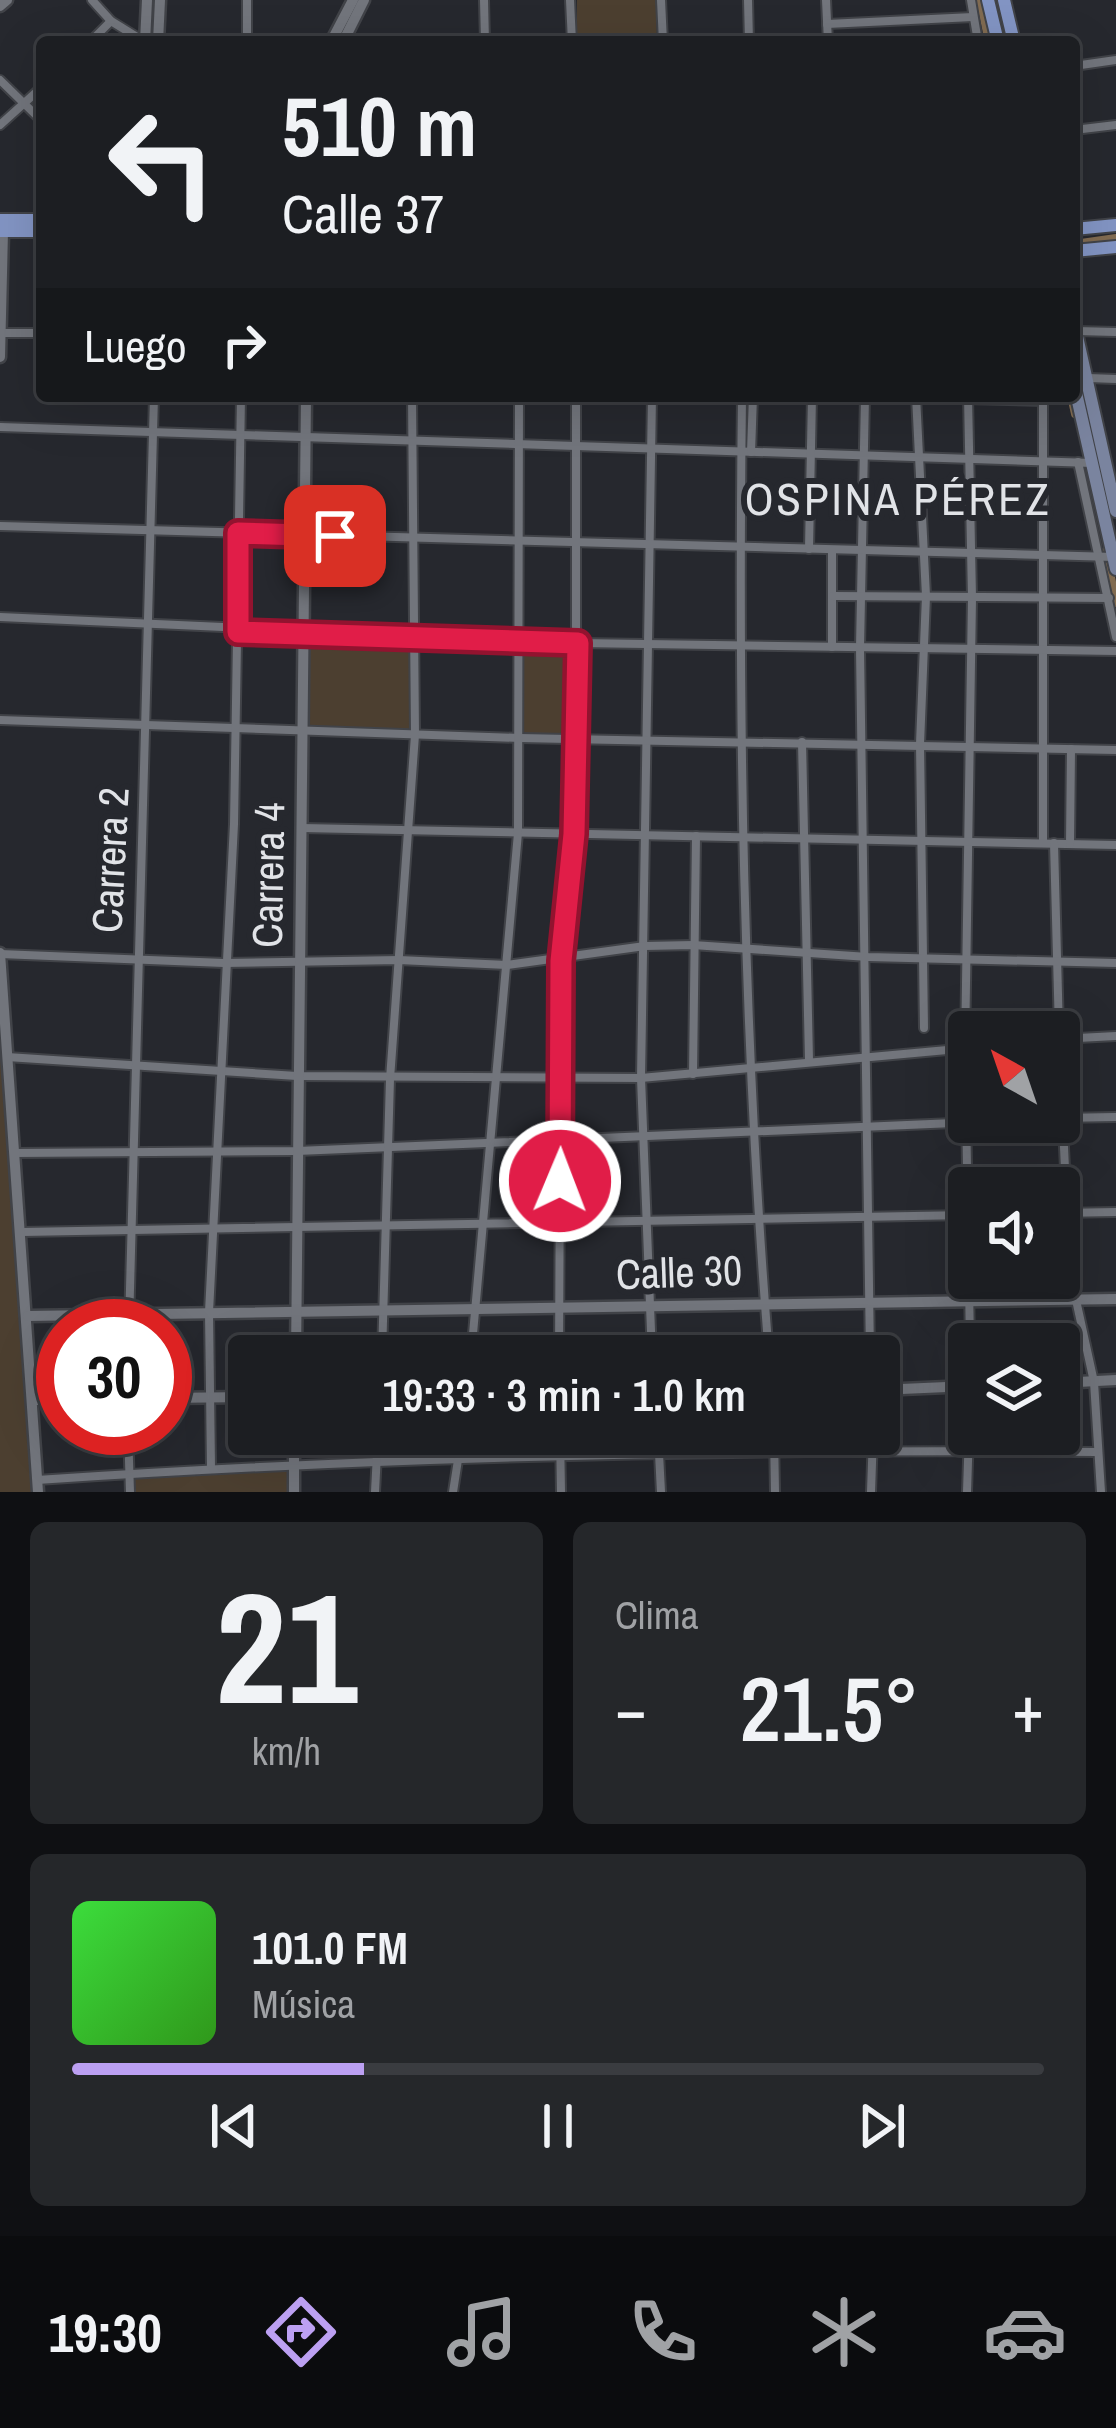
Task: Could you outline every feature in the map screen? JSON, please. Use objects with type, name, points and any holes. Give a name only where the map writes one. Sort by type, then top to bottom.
[{"type":"main road","points":[[988,0],[997,36]]},
{"type":"main road","points":[[1004,0],[1013,36]]},
{"type":"main road","points":[[1,227],[36,221]]},
{"type":"main road","points":[[1080,228],[1116,225]]},
{"type":"main road","points":[[1,227],[36,230]]},
{"type":"main road","points":[[1080,250],[1116,247]]},
{"type":"main road","points":[[1080,381],[1109,559]]},
{"type":"main road","points":[[1093,463],[1116,511]]},
{"type":"street","points":[[0,6],[7,0]]},
{"type":"street","points":[[92,0],[111,21],[135,36]]},
{"type":"street","points":[[145,36],[147,0]]},
{"type":"street","points":[[158,36],[160,0]]},
{"type":"street","points":[[247,0],[248,36]]},
{"type":"street","points":[[335,36],[362,0]]},
{"type":"street","points":[[346,36],[362,0]]},
{"type":"street","points":[[484,0],[485,36]]},
{"type":"street","points":[[570,0],[572,36]]},
{"type":"street","points":[[661,0],[663,36]]},
{"type":"street","points":[[748,0],[749,36]]},
{"type":"street","points":[[826,0],[828,36]]},
{"type":"street","points":[[971,0],[977,36]]},
{"type":"street","points":[[827,24],[973,16]]},
{"type":"street","points":[[96,36],[111,21]]},
{"type":"street","points":[[1080,65],[1116,61]]},
{"type":"street","points":[[0,80],[36,115]]},
{"type":"street","points":[[0,125],[36,93]]},
{"type":"street","points":[[1080,129],[1116,125]]},
{"type":"street","points":[[0,357],[1,227]]},
{"type":"street","points":[[1080,328],[1116,332]]},
{"type":"street","points":[[0,333],[36,334]]},
{"type":"street","points":[[1080,381],[1116,380]]},
{"type":"street","name":"Carrera 2","points":[[130,1299],[154,402]]},
{"type":"street","points":[[211,1468],[209,1312],[236,728],[242,402]]},
{"type":"street","name":"Carrera 4","points":[[297,1335],[306,402]]},
{"type":"street","points":[[383,1335],[390,1079],[412,831],[415,735],[412,402]]},
{"type":"street","points":[[473,1335],[518,833],[518,402]]},
{"type":"street","points":[[559,1335],[561,961],[574,834],[578,643],[576,402]]},
{"type":"street","points":[[649,1335],[640,1078],[652,402]]},
{"type":"street","points":[[742,402],[746,452]]},
{"type":"street","points":[[752,402],[739,547],[737,646],[750,1065],[767,1335]]},
{"type":"street","points":[[809,549],[812,402]]},
{"type":"street","points":[[865,402],[860,648],[868,957],[869,1335]]},
{"type":"street","points":[[916,402],[926,596],[920,744],[923,1028]]},
{"type":"street","points":[[968,402],[972,598],[968,1011]]},
{"type":"street","points":[[1043,402],[1043,748],[1058,1011]]},
{"type":"street","points":[[0,427],[1093,463]]},
{"type":"street","points":[[0,526],[1109,559],[1116,637]]},
{"type":"street","points":[[832,550],[832,647]]},
{"type":"street","points":[[833,596],[1109,598]]},
{"type":"street","points":[[0,617],[238,632],[578,643],[1116,651]]},
{"type":"street","points":[[0,720],[520,738],[1116,750]]},
{"type":"street","points":[[802,742],[809,1060]]},
{"type":"street","points":[[1070,844],[1071,748]]},
{"type":"street","points":[[302,828],[1116,845]]},
{"type":"street","points":[[693,1074],[696,836]]},
{"type":"street","points":[[626,1455],[211,1468],[38,1486],[0,953],[224,963],[400,960],[507,965],[645,946],[693,945],[868,957],[1116,962]]},
{"type":"street","points":[[1080,1037],[1116,1036]]},
{"type":"street","points":[[6,1057],[297,1076],[640,1078],[948,1049]]},
{"type":"street","points":[[1080,1118],[1116,1117]]},
{"type":"street","points":[[14,1153],[135,1148],[297,1151],[948,1123]]},
{"type":"street","points":[[1080,1213],[1116,1212]]},
{"type":"street","points":[[22,1232],[948,1215]]},
{"type":"street","name":"Calle 30","points":[[192,1314],[1116,1299]]},
{"type":"street","points":[[969,1300],[970,1323]]},
{"type":"street","points":[[1076,1300],[1094,1382],[1101,1492]]},
{"type":"street","name":"Calle 30","points":[[28,1316],[36,1316]]},
{"type":"street","points":[[1080,1382],[1116,1380]]},
{"type":"street","points":[[900,1389],[948,1388]]},
{"type":"street","points":[[192,1397],[228,1397]]},
{"type":"street","points":[[900,1449],[948,1450]]},
{"type":"street","points":[[1080,1452],[1097,1452]]},
{"type":"street","points":[[129,1455],[130,1492]]},
{"type":"street","points":[[294,1492],[295,1455]]},
{"type":"street","points":[[375,1492],[376,1455]]},
{"type":"street","points":[[453,1492],[458,1455]]},
{"type":"street","points":[[659,1455],[661,1492]]},
{"type":"street","points":[[776,1455],[776,1492]]},
{"type":"street","points":[[871,1492],[874,1455]]},
{"type":"street","points":[[967,1492],[968,1455]]},
{"type":"street","points":[[560,1457],[561,1492]]},
{"type":"shaded area","points":[[577,0],[656,0],[657,36],[577,36]]},
{"type":"shaded area","points":[[308,637],[412,640],[412,732],[305,727]]},
{"type":"shaded area","points":[[521,643],[576,644],[574,736],[520,735]]},
{"type":"shaded area","points":[[0,973],[33,1492],[0,1492]]},
{"type":"shaded area","points":[[292,1466],[291,1492],[132,1492],[131,1475]]},
{"type":"waterway","points":[[980,0],[988,36]]},
{"type":"waterway","points":[[1080,243],[1116,238]]},
{"type":"waterway","points":[[1072,402],[1075,414]]},
{"type":"waterway","points":[[1106,551],[1116,603]]},
{"type":"district","name":"OSPINA PÉREZ","points":[[898,499]]},
{"type":"route","points":[[335,536],[238,533],[238,632],[578,643],[574,834],[561,961],[560,1181]]}]
